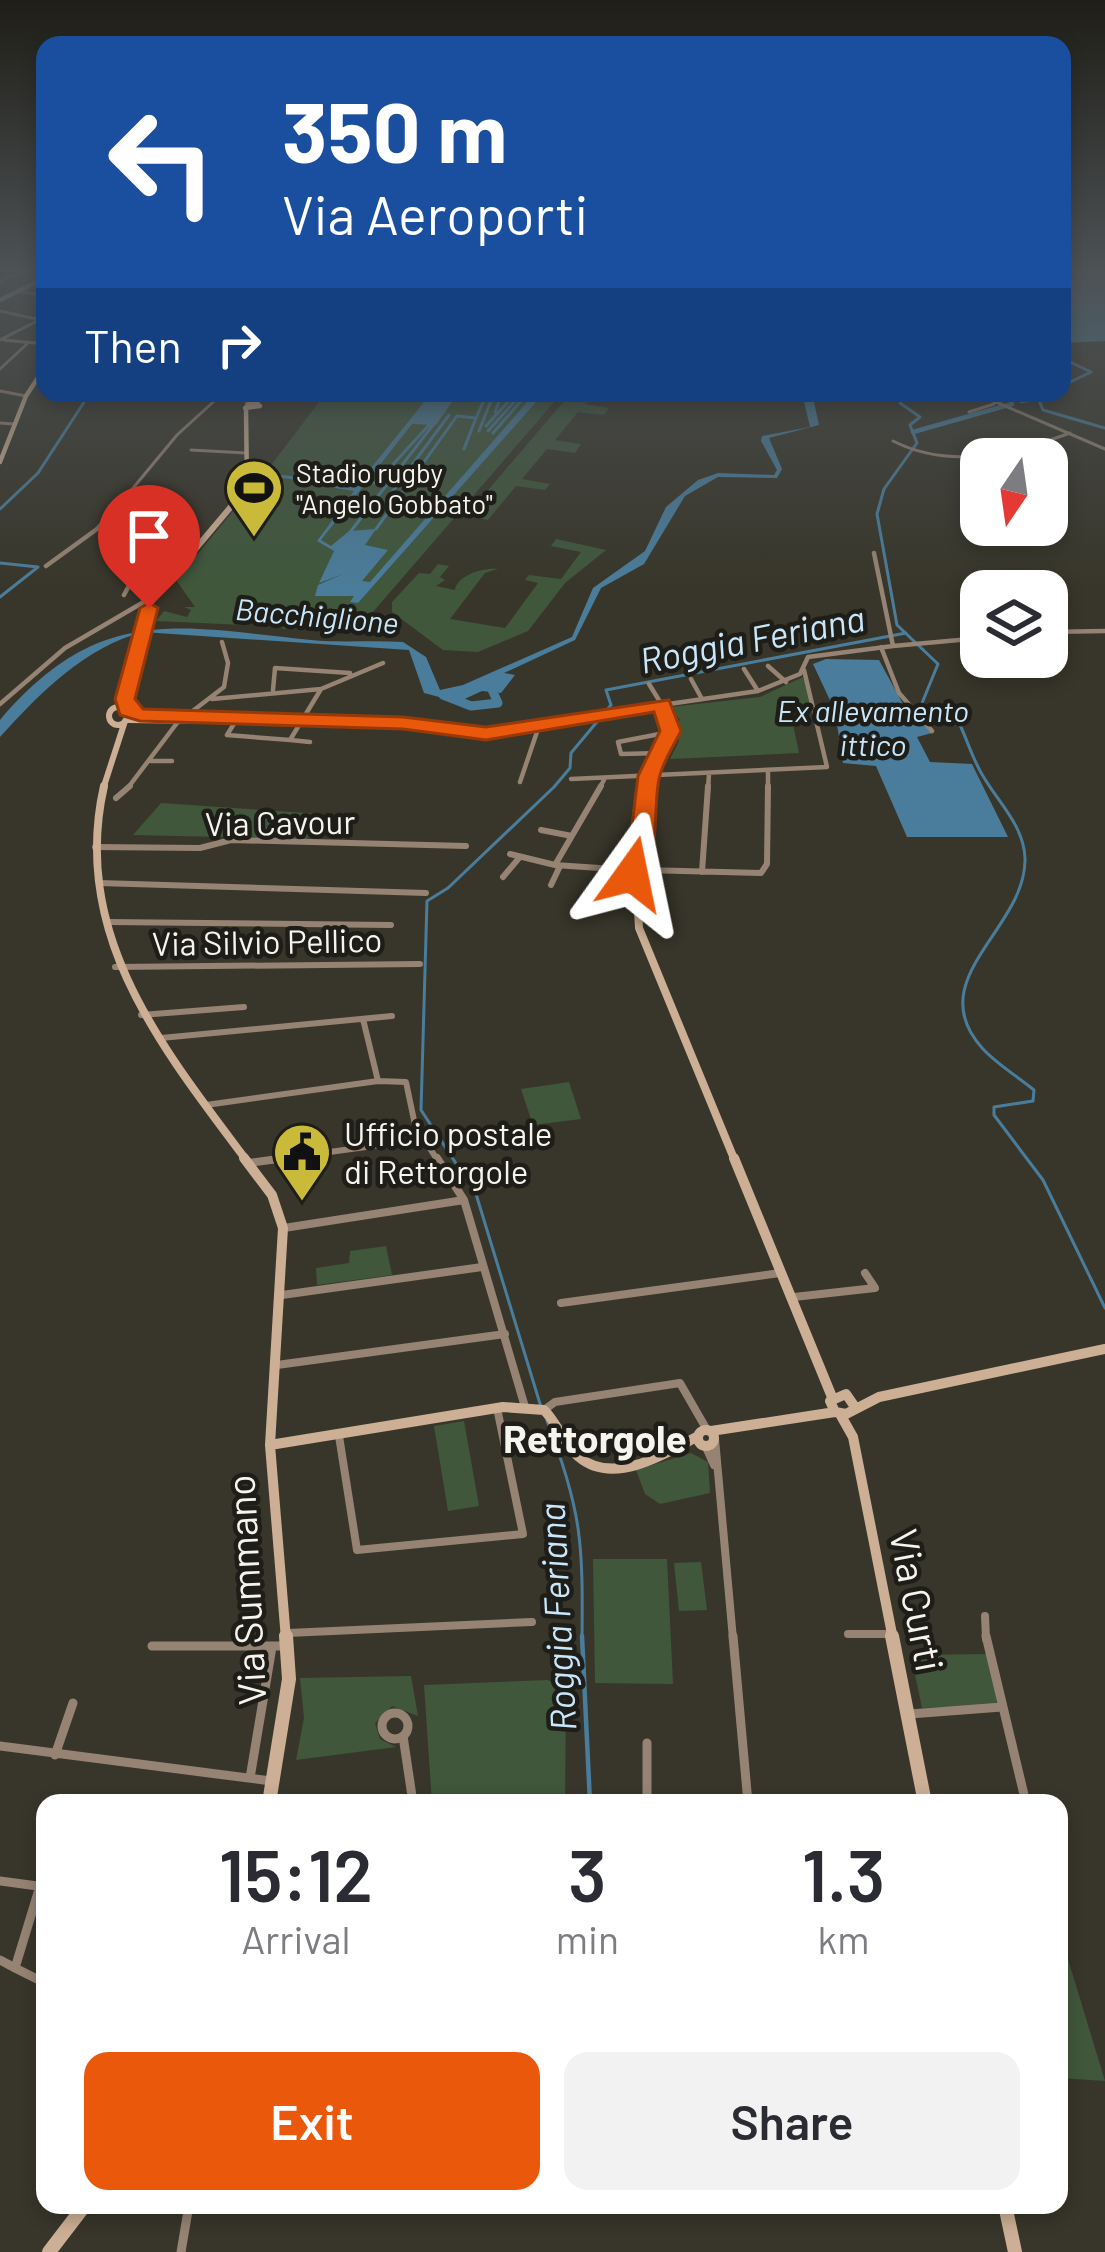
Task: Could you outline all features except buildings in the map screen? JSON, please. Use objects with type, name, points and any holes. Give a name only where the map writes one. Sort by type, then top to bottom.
[{"type":"street","points":[[1,458],[36,381]]},
{"type":"street","points":[[0,391],[26,396]]},
{"type":"street","points":[[46,566],[105,526],[179,432],[213,402]]},
{"type":"street","points":[[969,412],[999,402]]},
{"type":"street","points":[[995,403],[1105,449]]},
{"type":"street","points":[[0,704],[65,648],[148,605],[167,585],[247,488],[246,453],[254,405]]},
{"type":"street","points":[[0,423],[14,424]]},
{"type":"street","points":[[892,441],[917,454],[1019,451],[1070,433]]},
{"type":"street","points":[[191,451],[246,453]]},
{"type":"street","points":[[874,553],[891,640]]},
{"type":"street","points":[[124,595],[132,580],[167,585]]},
{"type":"street","points":[[167,585],[148,605],[142,623],[125,699],[128,716],[117,734],[95,847],[115,967],[141,1015],[272,1195],[284,1228],[464,1200]]},
{"type":"street","points":[[1068,632],[1105,631]]},
{"type":"street","points":[[572,779],[829,765],[804,670],[808,657],[881,647],[891,640],[960,640]]},
{"type":"street","points":[[116,798],[146,776],[154,748],[182,717],[208,700],[228,678],[222,642]]},
{"type":"street","points":[[881,647],[884,667],[905,704],[932,731]]},
{"type":"street","points":[[208,700],[273,690],[321,689],[383,663]]},
{"type":"street","points":[[768,666],[786,682]]},
{"type":"street","points":[[273,690],[275,668],[354,674]]},
{"type":"street","points":[[744,669],[758,691]]},
{"type":"street","points":[[111,722],[128,716],[403,723],[486,734],[758,691],[804,670]]},
{"type":"street","points":[[691,679],[702,699]]},
{"type":"street","points":[[649,684],[670,732],[618,742],[621,754],[660,753]]},
{"type":"street","points":[[290,740],[321,689]]},
{"type":"street","points":[[117,734],[105,716],[125,699]]},
{"type":"street","points":[[115,710],[128,716]]},
{"type":"street","points":[[237,719],[227,735],[310,742]]},
{"type":"street","points":[[520,782],[539,724]]},
{"type":"street","name":"Via Curti","points":[[670,732],[649,776],[636,871],[639,928],[829,1381],[834,1405],[853,1437],[923,1794]]},
{"type":"street","points":[[151,761],[172,761]]},
{"type":"street","points":[[510,854],[558,866],[604,870],[747,875],[764,870],[768,771]]},
{"type":"street","points":[[702,872],[710,772]]},
{"type":"street","points":[[551,885],[572,836],[607,778]]},
{"type":"street","points":[[541,830],[572,836]]},
{"type":"street","name":"Via Cavour","points":[[95,847],[200,848],[231,840],[466,847]]},
{"type":"street","points":[[502,877],[519,858]]},
{"type":"street","points":[[600,899],[604,870]]},
{"type":"street","points":[[99,884],[426,893]]},
{"type":"street","points":[[105,922],[391,925]]},
{"type":"street","name":"Via Silvio Pellico","points":[[115,967],[420,964]]},
{"type":"street","points":[[141,1015],[244,1007]]},
{"type":"street","points":[[158,1039],[392,1016]]},
{"type":"street","points":[[363,1019],[378,1081]]},
{"type":"street","points":[[206,1105],[378,1081],[406,1082],[409,1112],[464,1200],[482,1267],[533,1408],[572,1450],[597,1467],[631,1464],[735,1427],[834,1405],[847,1395],[879,1397]]},
{"type":"street","points":[[249,1162],[424,1139]]},
{"type":"street","name":"Via Summano","points":[[271,1794],[286,1717],[289,1639],[270,1444],[284,1228]]},
{"type":"street","points":[[282,1294],[482,1267]]},
{"type":"street","points":[[561,1303],[783,1273]]},
{"type":"street","points":[[794,1297],[874,1288],[865,1273]]},
{"type":"street","points":[[277,1366],[505,1334]]},
{"type":"street","points":[[834,1405],[855,1407],[879,1397],[1105,1349]]},
{"type":"street","points":[[829,1381],[855,1407]]},
{"type":"street","points":[[270,1444],[680,1383],[707,1438],[718,1474],[747,1794]]},
{"type":"street","points":[[339,1433],[357,1550],[523,1534],[497,1408]]},
{"type":"street","points":[[985,1616],[1024,1794]]},
{"type":"street","points":[[152,1646],[272,1646],[289,1639],[532,1622]]},
{"type":"street","points":[[848,1634],[892,1634]]},
{"type":"street","name":"Via Summano","points":[[250,1778],[272,1646]]},
{"type":"street","points":[[55,1755],[73,1703]]},
{"type":"street","points":[[907,1714],[1002,1707]]},
{"type":"street","points":[[404,1736],[411,1794]]},
{"type":"street","points":[[647,1742],[647,1794]]},
{"type":"street","points":[[0,1746],[31,1745],[55,1755],[275,1781]]},
{"type":"street","points":[[0,1881],[36,1885]]},
{"type":"street","points":[[15,1968],[36,1904]]},
{"type":"street","points":[[0,1960],[36,1978]]},
{"type":"street","points":[[49,2252],[78,2214]]},
{"type":"street","points":[[181,2252],[187,2214]]},
{"type":"street","points":[[1007,2214],[1015,2252]]},
{"type":"green space","points":[[319,402],[554,402],[360,627],[282,629],[287,618],[245,621],[244,625],[156,621],[164,611],[187,617],[191,610],[184,607],[195,607],[176,580],[235,509],[252,509],[240,506]]},
{"type":"green space","points":[[563,402],[609,408],[604,415],[578,412],[555,440],[581,444],[575,453],[547,449],[522,479],[550,484],[545,490],[516,486],[488,520],[466,516]]},
{"type":"green space","points":[[556,539],[606,550],[565,583],[528,631],[478,652],[443,650],[392,612],[392,602],[419,573],[430,574],[438,564],[449,566],[440,577],[445,580],[436,586],[455,590],[470,574],[498,569],[485,573],[450,619],[505,628],[538,583],[525,580],[529,575],[561,579],[581,552],[551,546]]},
{"type":"green space","points":[[803,677],[814,705],[789,705],[799,753],[670,759],[679,741],[675,723],[680,720],[670,707],[760,697]]},
{"type":"green space","points":[[161,803],[320,814],[307,839],[133,835]]},
{"type":"green space","points":[[569,1082],[581,1119],[533,1125],[521,1089]]},
{"type":"green space","points":[[386,1246],[392,1275],[317,1285],[316,1268],[349,1263],[350,1251]]},
{"type":"green space","points":[[464,1421],[479,1506],[448,1511],[434,1426]]},
{"type":"green space","points":[[691,1453],[708,1462],[710,1493],[660,1504],[645,1494],[636,1470]]},
{"type":"green space","points":[[593,1559],[667,1559],[673,1684],[595,1683]]},
{"type":"green space","points":[[701,1562],[707,1610],[679,1611],[674,1563]]},
{"type":"green space","points":[[990,1654],[1000,1705],[922,1708],[911,1655]]},
{"type":"green space","points":[[411,1676],[418,1716],[392,1706],[375,1723],[380,1739],[396,1747],[296,1760],[304,1718],[300,1678]]},
{"type":"green space","points":[[548,1680],[566,1689],[565,1794],[431,1794],[424,1685]]},
{"type":"green space","points":[[1068,1959],[1105,2081],[1068,2079]]},
{"type":"water","points":[[424,402],[452,402],[436,425],[412,424],[321,540],[331,546],[349,531],[376,529],[365,545],[388,550],[362,581],[370,582],[527,402],[536,402],[358,603],[350,602],[354,596],[315,596],[318,585],[343,574],[319,583],[334,551],[317,541],[354,491],[316,485],[320,480],[358,484]]},
{"type":"water","name":"Bacchiglione","points":[[804,402],[814,402],[819,425],[769,438],[782,469],[777,478],[718,477],[685,496],[644,564],[601,588],[575,640],[504,673],[515,675],[501,693],[482,691],[458,702],[424,693],[409,650],[143,632],[83,660],[0,737],[0,720],[36,683],[71,657],[106,640],[142,631],[219,630],[322,641],[403,642],[426,657],[440,690],[463,685],[572,637],[593,588],[645,551],[666,507],[698,480],[718,473],[774,475],[777,470],[762,436],[810,427]]},
{"type":"water","name":"Ex allevamento ittico","points":[[826,659],[879,660],[903,704],[932,733],[917,737],[930,762],[972,764],[1008,837],[907,837],[876,766],[843,763],[835,711],[813,664]]},
{"type":"waterway","points":[[1071,382],[1080,377]]},
{"type":"waterway","points":[[0,509],[38,473],[84,402]]},
{"type":"waterway","points":[[476,418],[483,402]]},
{"type":"waterway","points":[[479,431],[491,402]]},
{"type":"waterway","points":[[495,412],[499,402]]},
{"type":"waterway","points":[[486,426],[508,402]]},
{"type":"waterway","points":[[488,431],[514,402]]},
{"type":"waterway","points":[[493,433],[520,402]]},
{"type":"waterway","points":[[1040,402],[1043,410],[1105,428]]},
{"type":"waterway","points":[[900,403],[920,417],[910,425],[917,443],[884,489],[877,514],[897,625],[906,633]]},
{"type":"waterway","points":[[913,432],[1012,404]]},
{"type":"waterway","points":[[389,496],[449,415]]},
{"type":"waterway","points":[[376,529],[457,416],[476,418]]},
{"type":"waterway","points":[[464,449],[476,418]]},
{"type":"waterway","points":[[366,482],[376,483],[429,425]]},
{"type":"waterway","points":[[351,531],[433,425]]},
{"type":"waterway","points":[[257,489],[271,475]]},
{"type":"waterway","points":[[271,475],[309,480]]},
{"type":"waterway","points":[[0,563],[38,567],[0,597]]},
{"type":"waterway","name":"Roggia Feriana","points":[[541,1407],[476,1194],[421,1110],[427,901],[448,888],[554,787],[570,768],[571,753],[611,705],[606,690],[906,633]]},
{"type":"waterway","points":[[906,633],[938,664],[920,708],[927,717],[960,725],[979,770],[1024,846],[1021,884],[969,977],[963,1000],[967,1024],[989,1055],[1034,1090],[1033,1101],[994,1107],[994,1115],[1043,1180],[1105,1308]]},
{"type":"waterway","points":[[443,695],[471,706],[498,703],[489,683]]},
{"type":"waterway","points":[[547,1421],[578,1528],[582,1636]]},
{"type":"waterway","name":"Roggia Feriana","points":[[582,1636],[590,1794]]},
{"type":"place","name":"Stadio rugby \"Angelo Gobbato\"","points":[[254,539]]},
{"type":"place","name":"Ufficio postale di Rettorgole","points":[[302,1203]]},
{"type":"district","name":"Rettorgole","points":[[595,1437]]},
{"type":"route","points":[[149,608],[139,632],[125,706],[130,713],[150,717],[423,724],[486,734],[662,705],[670,731],[649,776],[639,860],[630,869],[632,874]]}]
